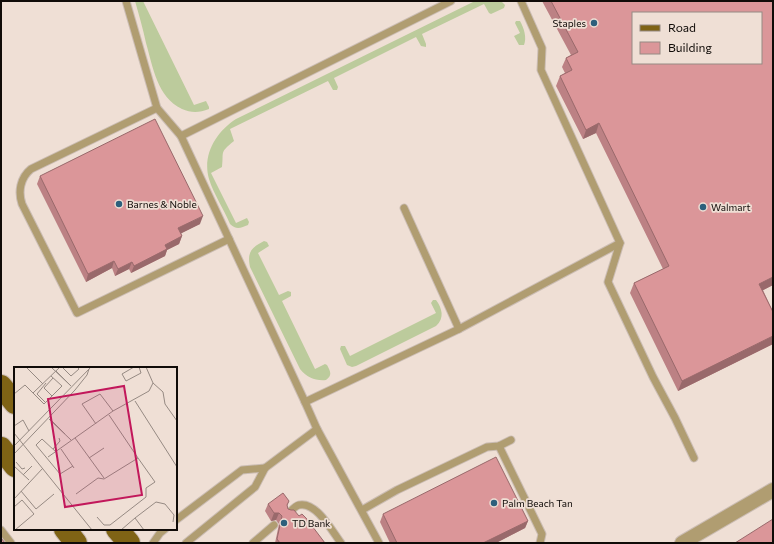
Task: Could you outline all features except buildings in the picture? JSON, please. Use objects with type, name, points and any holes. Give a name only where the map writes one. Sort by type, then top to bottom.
[{"type":"main road","points":[[1,386],[14,402]]},
{"type":"main road","points":[[1,448],[14,465]]},
{"type":"main road","points":[[66,530],[76,543]]},
{"type":"main road","points":[[118,530],[129,543]]},
{"type":"street","points":[[682,543],[773,490]]},
{"type":"lane","points":[[126,1],[157,108],[181,136],[317,429],[379,543]]},
{"type":"lane","points":[[181,136],[451,1]]},
{"type":"lane","points":[[521,1],[542,48],[541,70],[620,243],[608,282],[653,378],[675,418],[694,458]]},
{"type":"lane","points":[[157,108],[30,169],[23,178],[20,194],[22,204],[77,314],[229,239]]},
{"type":"lane","points":[[404,208],[459,329]]},
{"type":"lane","points":[[305,402],[459,329],[620,243]]},
{"type":"lane","points":[[186,543],[255,487],[265,468],[317,429]]},
{"type":"lane","points":[[362,510],[397,490],[487,447],[499,446],[511,440]]},
{"type":"lane","points":[[499,446],[542,534],[540,543]]},
{"type":"lane","points":[[177,519],[242,470],[265,468]]},
{"type":"lane","points":[[289,513],[298,505],[309,505],[320,515],[341,543]]},
{"type":"lane","points":[[253,543],[274,525]]},
{"type":"lane","points":[[1,530],[11,543]]},
{"type":"lane","points":[[153,543],[164,530]]},
{"type":"green space","points":[[135,1],[143,1],[194,105],[206,101],[209,109],[195,112],[182,109],[174,104],[161,89],[154,71]]},
{"type":"green space","points":[[475,1],[501,1],[505,5],[504,8],[491,14],[484,4],[422,34],[426,47],[421,46],[416,37],[334,78],[338,87],[337,90],[333,90],[328,81],[230,129],[234,141],[223,152],[222,167],[211,173],[236,223],[247,218],[249,222],[248,225],[239,228],[230,224],[211,185],[207,170],[207,161],[212,145],[222,130],[236,119]]},
{"type":"green space","points":[[516,21],[520,21],[524,30],[524,45],[519,45],[514,36],[520,33],[515,23]]},
{"type":"green space","points":[[264,241],[267,242],[269,246],[258,253],[279,295],[288,291],[291,292],[291,296],[282,301],[315,369],[325,364],[327,365],[330,375],[326,380],[312,378],[300,369],[250,267],[249,258],[251,251]]},
{"type":"green space","points":[[433,300],[436,300],[442,313],[441,320],[436,326],[356,366],[352,367],[347,365],[340,349],[341,346],[345,346],[350,356],[436,313],[431,303]]},
{"type":"place","name":"Staples","points":[[594,23]]},
{"type":"place","name":"Barnes & Noble","points":[[119,204]]},
{"type":"place","name":"Walmart","points":[[703,207]]},
{"type":"place","name":"Palm Beach Tan","points":[[494,503]]},
{"type":"place","name":"TD Bank","points":[[284,523]]}]
